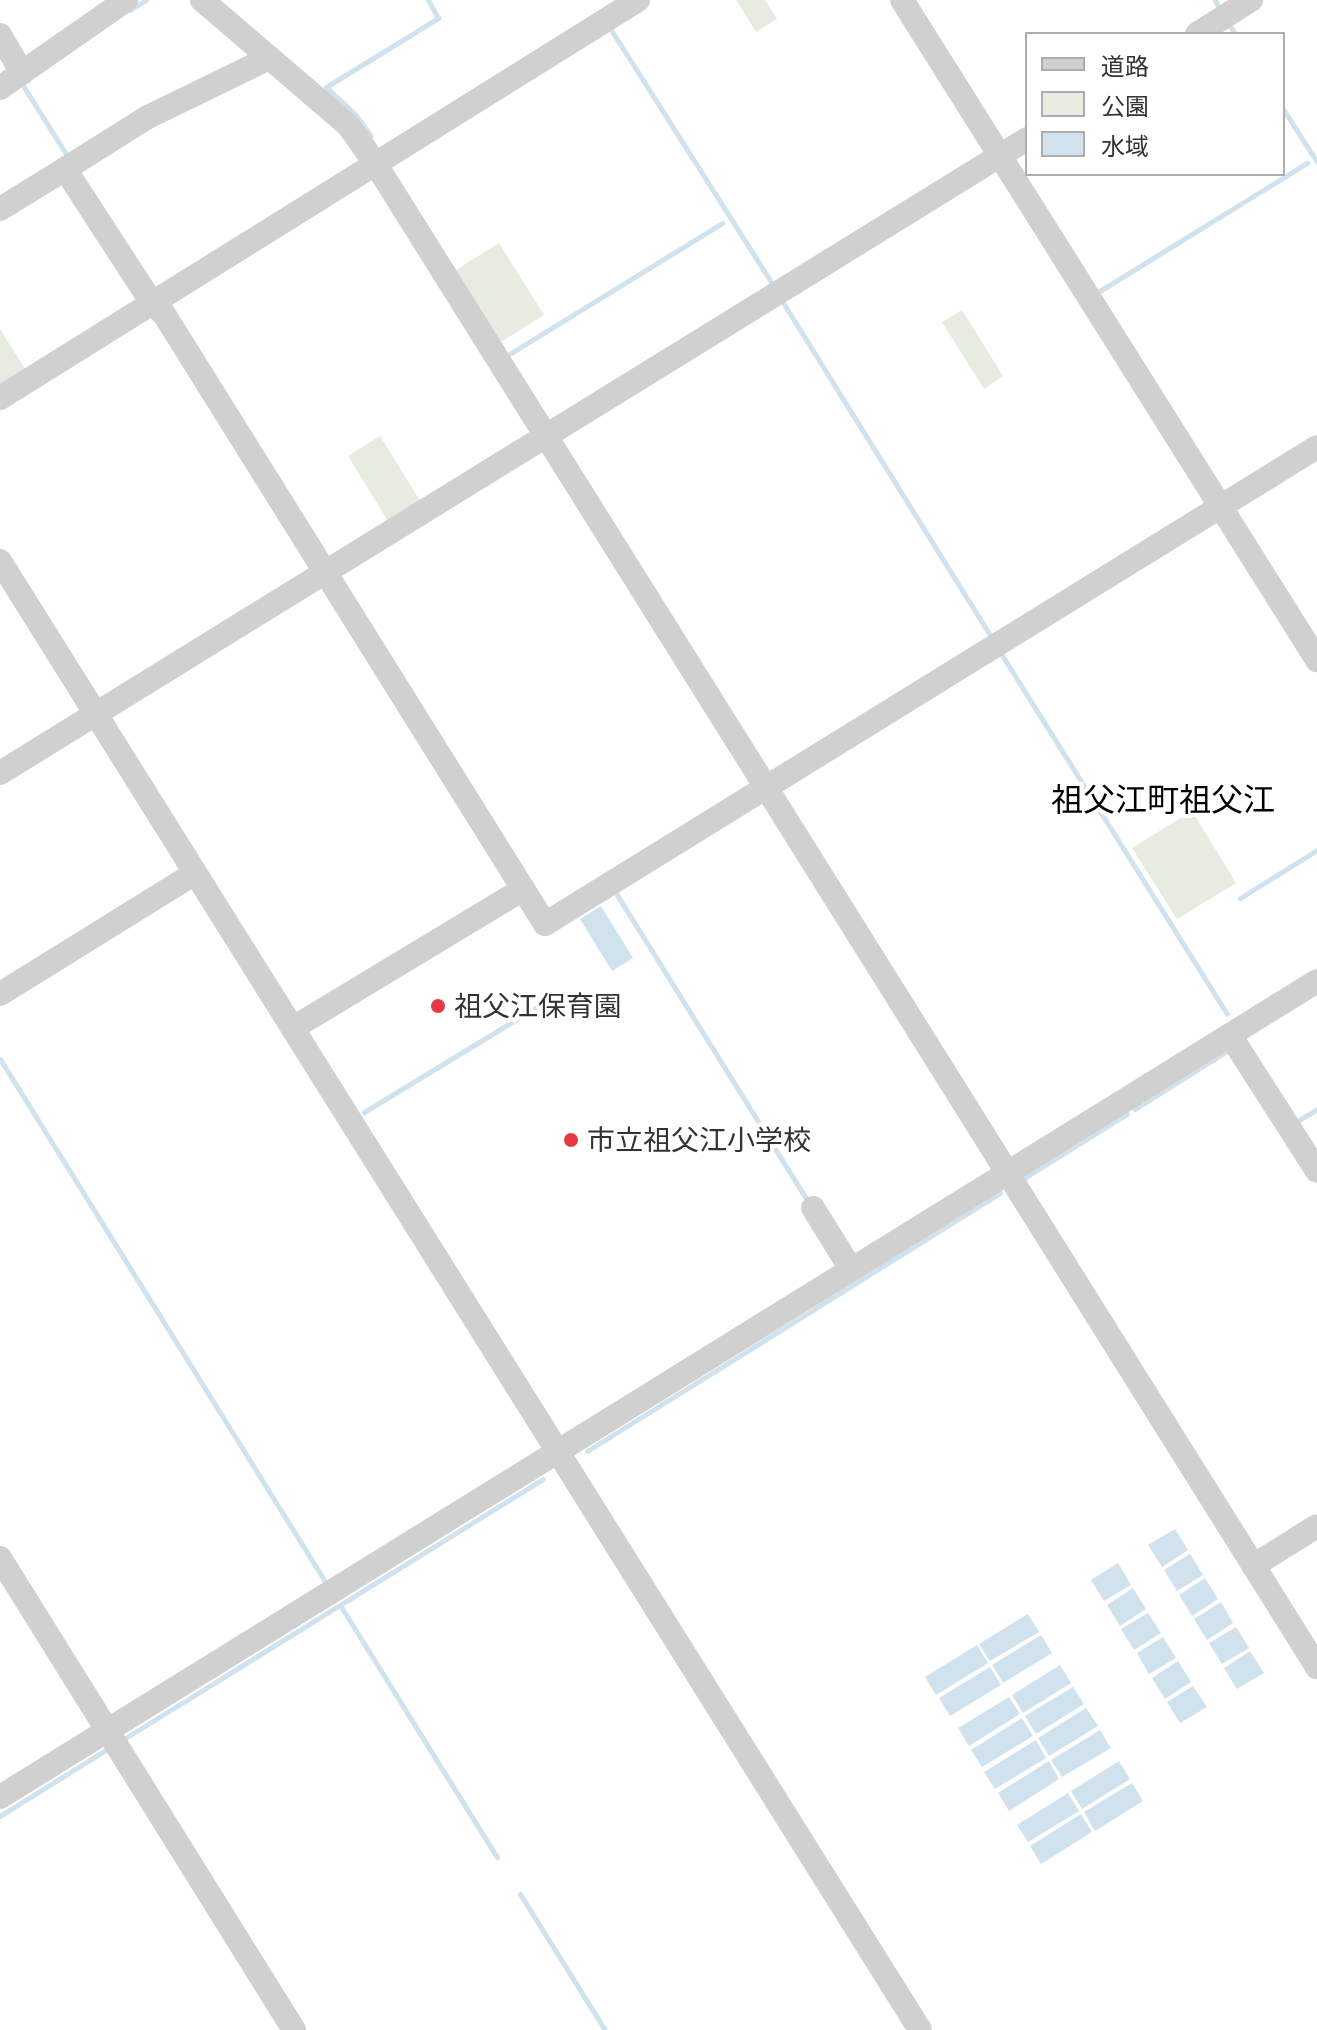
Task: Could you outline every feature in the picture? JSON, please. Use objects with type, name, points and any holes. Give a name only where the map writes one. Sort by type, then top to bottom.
[{"type":"street","points":[[0,88],[126,0]]},
{"type":"street","points":[[202,0],[348,125],[375,163],[1317,1667]]},
{"type":"street","points":[[0,398],[638,0]]},
{"type":"street","points":[[902,0],[1317,660]]},
{"type":"street","points":[[1200,32],[1251,0]]},
{"type":"street","points":[[0,35],[22,73]]},
{"type":"street","points":[[0,209],[148,117],[269,58]]},
{"type":"street","points":[[0,773],[544,434],[1025,140]]},
{"type":"street","points":[[65,169],[152,303],[164,314],[545,924],[1317,447]]},
{"type":"street","points":[[0,561],[920,2030]]},
{"type":"street","points":[[0,994],[195,873]]},
{"type":"street","points":[[293,1028],[523,889]]},
{"type":"street","points":[[0,1797],[1317,981]]},
{"type":"street","points":[[1230,1035],[1317,1171]]},
{"type":"street","points":[[813,1208],[851,1269]]},
{"type":"street","points":[[1253,1566],[1317,1526]]},
{"type":"street","points":[[0,1558],[294,2030]]},
{"type":"green space","points":[[736,0],[765,0],[777,19],[756,32]]},
{"type":"green space","points":[[499,243],[544,315],[496,345],[451,273]]},
{"type":"green space","points":[[962,310],[1003,376],[984,389],[942,322]]},
{"type":"green space","points":[[0,329],[27,372],[0,390]]},
{"type":"green space","points":[[380,436],[422,504],[390,524],[348,456]]},
{"type":"green space","points":[[1192,811],[1236,883],[1177,919],[1132,848]]},
{"type":"water","points":[[601,906],[633,958],[612,971],[580,919]]},
{"type":"water","points":[[1175,1529],[1188,1550],[1162,1567],[1148,1545]]},
{"type":"water","points":[[1190,1554],[1203,1575],[1177,1591],[1164,1570]]},
{"type":"water","points":[[1118,1563],[1131,1585],[1104,1601],[1091,1580]]},
{"type":"water","points":[[1205,1578],[1218,1599],[1192,1616],[1179,1595]]},
{"type":"water","points":[[1133,1588],[1146,1609],[1120,1626],[1107,1605]]},
{"type":"water","points":[[1221,1602],[1233,1623],[1207,1640],[1194,1619]]},
{"type":"water","points":[[1148,1613],[1161,1633],[1134,1650],[1121,1629]]},
{"type":"water","points":[[1028,1614],[1039,1632],[990,1661],[979,1644]]},
{"type":"water","points":[[1236,1627],[1249,1648],[1222,1664],[1209,1643]]},
{"type":"water","points":[[1041,1635],[1052,1653],[1003,1683],[992,1665]]},
{"type":"water","points":[[1163,1637],[1176,1658],[1149,1674],[1137,1653]]},
{"type":"water","points":[[977,1645],[988,1663],[936,1695],[925,1677]]},
{"type":"water","points":[[1250,1651],[1264,1673],[1237,1689],[1224,1668]]},
{"type":"water","points":[[1178,1661],[1191,1682],[1165,1699],[1152,1678]]},
{"type":"water","points":[[1060,1665],[1071,1683],[1023,1713],[1012,1695]]},
{"type":"water","points":[[990,1667],[1001,1685],[950,1716],[939,1698]]},
{"type":"water","points":[[1193,1686],[1207,1707],[1180,1723],[1167,1702]]},
{"type":"water","points":[[1073,1687],[1084,1704],[1036,1734],[1025,1716]]},
{"type":"water","points":[[1009,1697],[1020,1714],[969,1746],[958,1728]]},
{"type":"water","points":[[1086,1708],[1098,1726],[1049,1756],[1038,1738]]},
{"type":"water","points":[[1022,1718],[1033,1736],[982,1767],[971,1750]]},
{"type":"water","points":[[1100,1730],[1111,1748],[1062,1777],[1051,1760]]},
{"type":"water","points":[[1036,1740],[1046,1758],[995,1789],[984,1772]]},
{"type":"water","points":[[1049,1761],[1059,1779],[1009,1811],[998,1793]]},
{"type":"water","points":[[1119,1761],[1130,1779],[1082,1809],[1071,1791]]},
{"type":"water","points":[[1132,1783],[1143,1801],[1095,1831],[1084,1812]]},
{"type":"water","points":[[1068,1793],[1079,1811],[1028,1842],[1017,1825]]},
{"type":"water","points":[[1081,1814],[1092,1832],[1041,1864],[1030,1846]]},
{"type":"waterway","points":[[130,10],[146,0]]},
{"type":"waterway","points":[[371,136],[356,115],[326,87],[438,18],[428,0]]},
{"type":"waterway","points":[[1215,0],[1218,6]]},
{"type":"waterway","points":[[1229,24],[1234,32]]},
{"type":"waterway","points":[[608,25],[773,285]]},
{"type":"waterway","points":[[22,84],[68,157]]},
{"type":"waterway","points":[[1285,112],[1317,162]]},
{"type":"waterway","points":[[1098,292],[1307,163]]},
{"type":"waterway","points":[[506,356],[722,223]]},
{"type":"waterway","points":[[782,301],[992,638]]},
{"type":"waterway","points":[[1000,652],[1227,1014]]},
{"type":"waterway","points":[[1240,898],[1317,850]]},
{"type":"waterway","points":[[614,890],[807,1200]]},
{"type":"waterway","points":[[364,1112],[561,992]]},
{"type":"waterway","points":[[1135,1109],[1232,1048]]},
{"type":"waterway","points":[[0,1059],[326,1583]]},
{"type":"waterway","points":[[1294,1123],[1317,1109]]},
{"type":"waterway","points":[[1026,1177],[1127,1114]]},
{"type":"waterway","points":[[587,1451],[1000,1193]]},
{"type":"waterway","points":[[122,1740],[543,1479]]},
{"type":"waterway","points":[[340,1605],[497,1857]]},
{"type":"waterway","points":[[0,1816],[109,1748]]},
{"type":"waterway","points":[[520,1894],[605,2030]]},
{"type":"place","name":"祖父江保育園","points":[[438,1006]]},
{"type":"place","name":"市立祖父江小学校","points":[[571,1140]]},
{"type":"district","name":"祖父江町祖父江","points":[[1163,800]]}]
